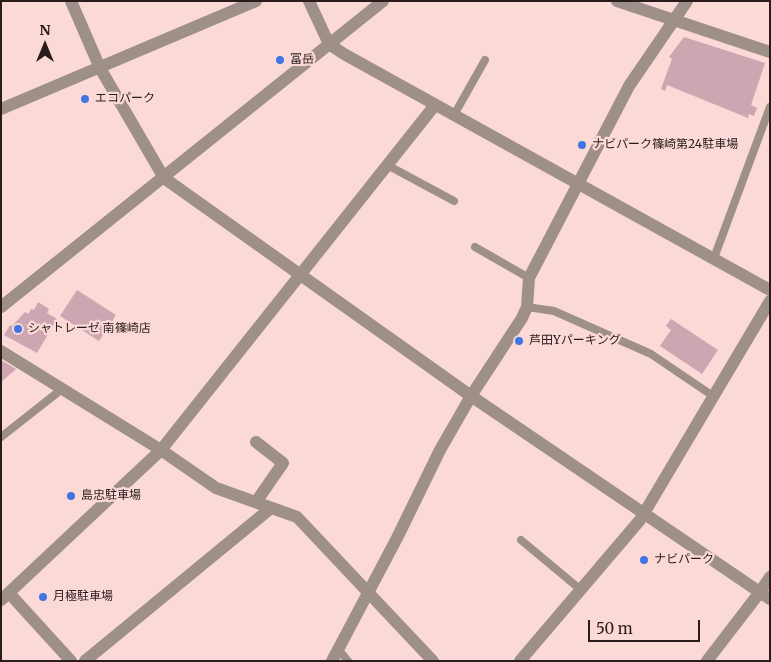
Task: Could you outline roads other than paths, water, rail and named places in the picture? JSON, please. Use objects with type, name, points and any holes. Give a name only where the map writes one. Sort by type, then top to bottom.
[{"type":"street","points":[[72,1],[100,68],[164,178],[471,396],[765,596]]},
{"type":"street","points":[[1,109],[256,1]]},
{"type":"street","points":[[309,1],[329,44],[435,105],[770,290]]},
{"type":"street","points":[[1,307],[383,1]]},
{"type":"street","points":[[617,1],[676,19],[770,52]]},
{"type":"street","points":[[335,655],[366,592],[397,538],[440,450],[471,396],[527,307],[530,278],[629,86],[687,1]]},
{"type":"street","points":[[71,661],[5,597],[161,450],[389,166],[435,105]]},
{"type":"street","points":[[520,661],[644,514],[770,301]]},
{"type":"street","points":[[1,351],[161,450],[216,488],[297,517],[433,661]]},
{"type":"street","points":[[256,442],[283,463],[256,502]]},
{"type":"street","points":[[85,661],[271,508]]},
{"type":"street","points":[[707,661],[765,596],[770,577]]},
{"type":"lane","points":[[454,115],[485,60]]},
{"type":"lane","points":[[714,258],[770,107]]},
{"type":"lane","points":[[389,166],[454,201]]},
{"type":"lane","points":[[474,247],[530,278]]},
{"type":"lane","points":[[527,307],[554,312],[651,354],[713,396]]},
{"type":"lane","points":[[1,436],[62,389]]},
{"type":"lane","points":[[521,540],[581,590]]},
{"type":"lane","points":[[335,655],[348,661]]},
{"type":"place","name":"冨岳","points":[[280,60]]},
{"type":"place","name":"エコパーク","points":[[85,99]]},
{"type":"place","name":"ナビパーク篠崎第24駐車場","points":[[582,145]]},
{"type":"place","name":"シャトレーゼ 南篠崎店","points":[[18,329]]},
{"type":"place","name":"芦田Yパーキング","points":[[519,341]]},
{"type":"place","name":"島忠駐車場","points":[[71,496]]},
{"type":"place","name":"ナビパーク","points":[[644,560]]},
{"type":"place","name":"月極駐車場","points":[[43,597]]}]
